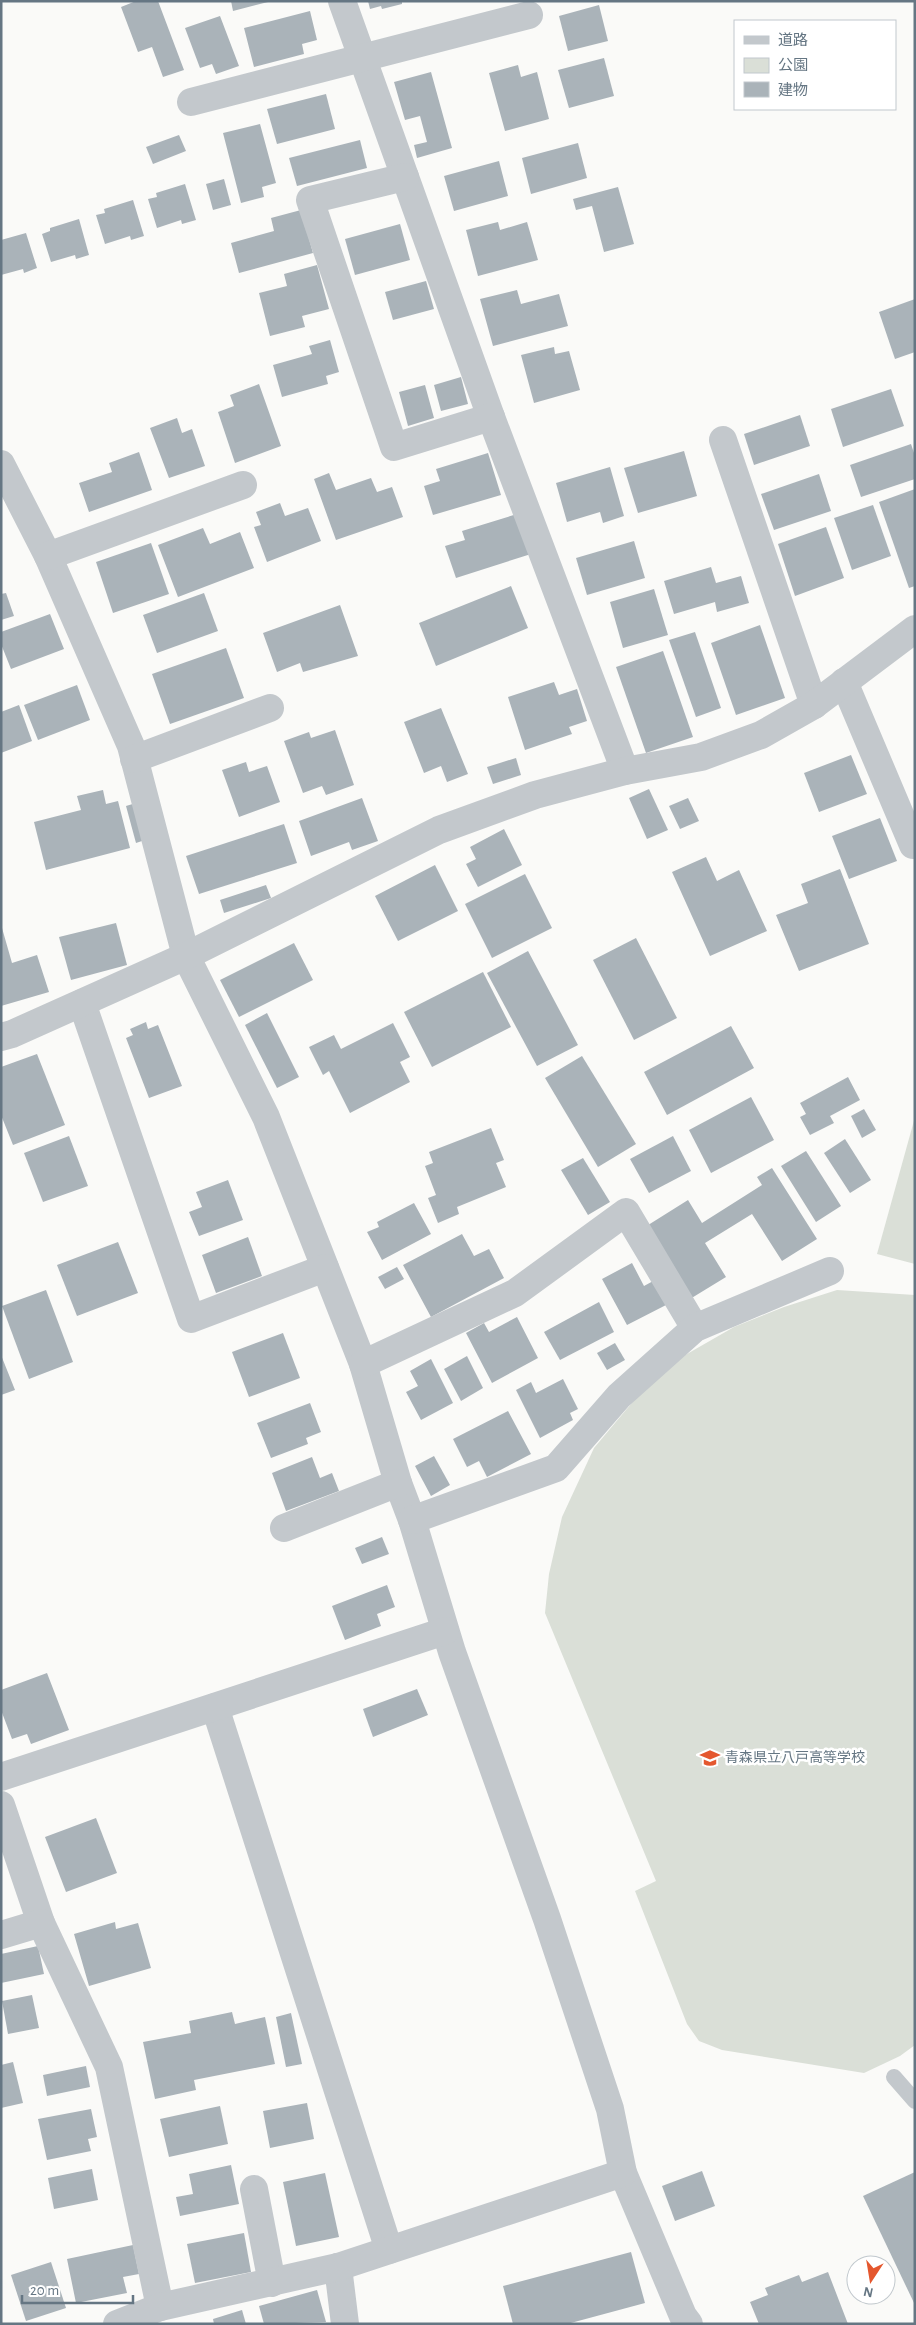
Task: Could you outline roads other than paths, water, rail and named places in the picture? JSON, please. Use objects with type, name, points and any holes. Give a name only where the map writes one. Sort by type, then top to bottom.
[{"type":"street","points":[[342,1],[491,417],[625,771]]},
{"type":"street","points":[[191,102],[529,15]]},
{"type":"street","points":[[405,177],[310,200],[394,446],[491,417]]},
{"type":"street","points":[[724,440],[814,705]]},
{"type":"street","points":[[1,464],[48,556],[131,746],[186,956],[266,1118],[363,1364],[445,1631],[547,1919],[610,2109],[623,2173],[683,2316],[689,2324]]},
{"type":"street","points":[[48,556],[243,485]]},
{"type":"street","points":[[1,1037],[186,956],[439,830],[535,795],[625,771],[701,757],[761,735],[814,705],[915,629]]},
{"type":"street","points":[[844,682],[913,845]]},
{"type":"street","points":[[134,759],[270,708]]},
{"type":"street","points":[[82,1003],[191,1319],[325,1268]]},
{"type":"street","points":[[363,1364],[515,1293],[626,1212],[695,1328]]},
{"type":"street","points":[[412,1520],[556,1468],[618,1396],[695,1328],[830,1271]]},
{"type":"street","points":[[284,1528],[398,1483]]},
{"type":"street","points":[[1,1777],[445,1631]]},
{"type":"street","points":[[215,1707],[389,2250]]},
{"type":"street","points":[[1,1805],[41,1923],[109,2067],[160,2307]]},
{"type":"street","points":[[1,1935],[41,1923]]},
{"type":"street","points":[[117,2324],[160,2307],[338,2267],[623,2173]]},
{"type":"street","points":[[254,2189],[272,2282]]},
{"type":"street","points":[[338,2267],[345,2324]]},
{"type":"lane","points":[[894,2077],[915,2101]]},
{"type":"place","name":"青森県立八戸高等学校","points":[[710,1758]]}]
